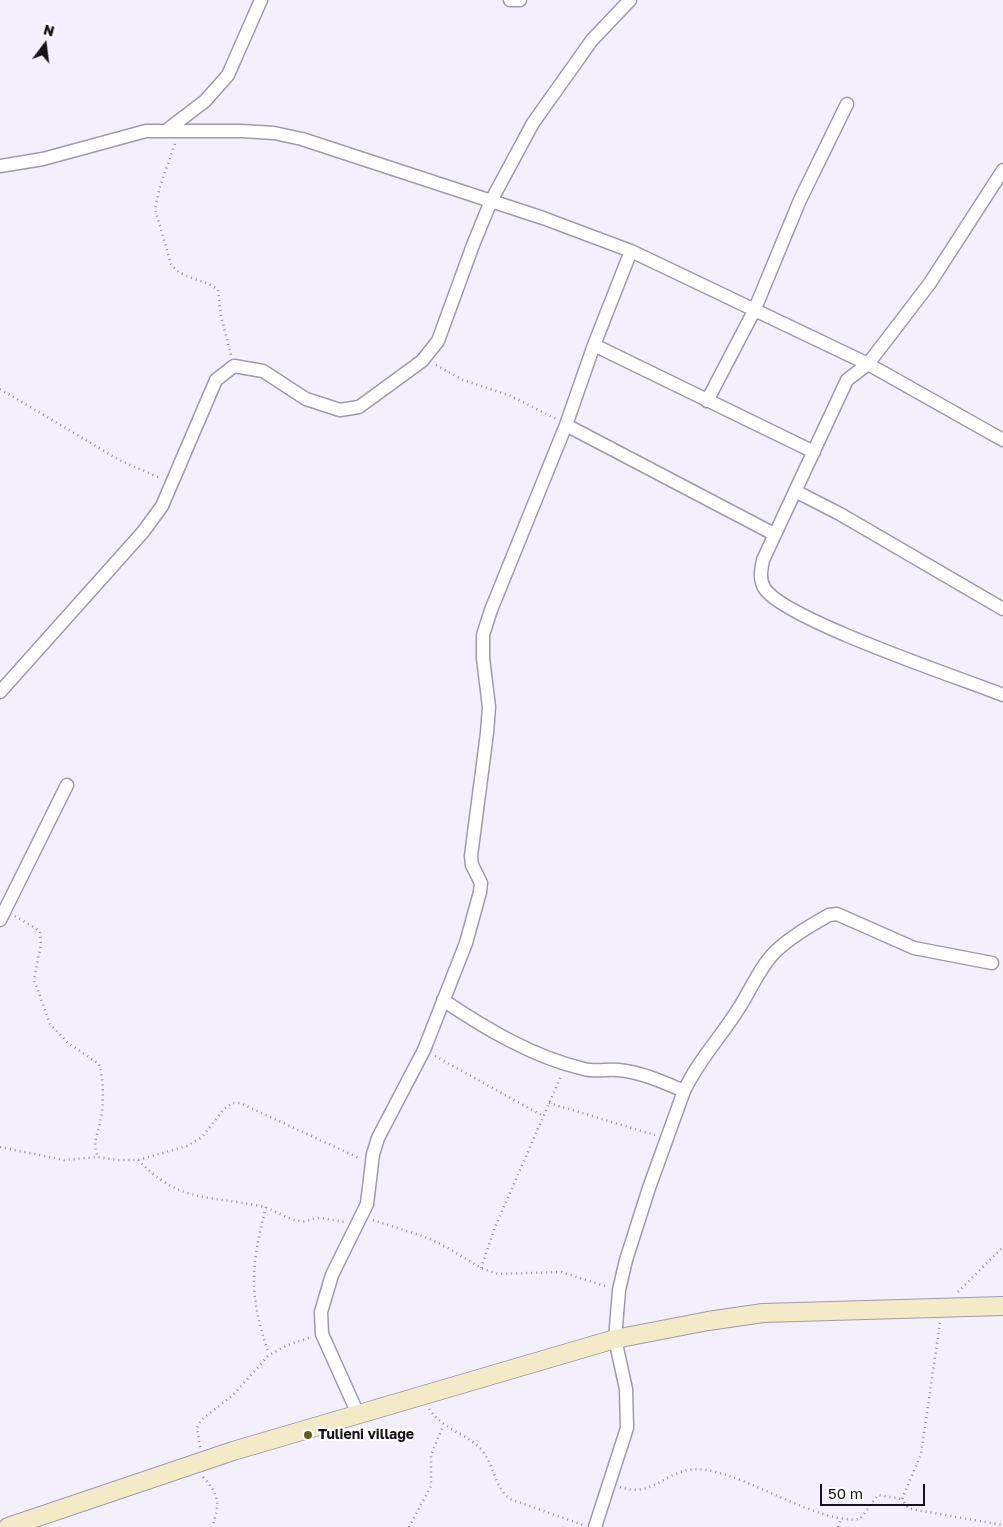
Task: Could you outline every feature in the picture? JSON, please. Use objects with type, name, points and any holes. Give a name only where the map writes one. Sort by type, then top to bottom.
[{"type":"street","points":[[167,130],[205,101],[228,75],[262,0]]},
{"type":"street","points":[[510,0],[520,0]]},
{"type":"street","points":[[0,692],[143,532],[162,506],[173,484],[206,398],[216,380],[234,366],[263,371],[306,398],[340,410],[359,407],[422,361],[438,341],[472,245],[491,201],[533,123],[592,40],[630,0]]},
{"type":"street","points":[[707,401],[754,311],[800,200],[847,104]]},
{"type":"street","points":[[0,166],[43,159],[129,135],[167,130],[274,133],[302,139],[543,218],[631,251],[868,364],[1003,440]]},
{"type":"street","points":[[1003,170],[930,283],[868,364],[847,380],[774,534],[763,560],[760,577],[766,590],[784,605],[857,639],[1003,695]]},
{"type":"street","points":[[358,1414],[322,1334],[321,1312],[326,1291],[360,1219],[370,1191],[372,1164],[378,1138],[424,1050],[457,968],[480,892],[481,883],[472,865],[471,856],[489,707],[483,658],[483,635],[508,565],[566,425],[594,345],[631,251]]},
{"type":"street","points":[[594,345],[814,452]]},
{"type":"street","points":[[566,425],[774,534]]},
{"type":"street","points":[[795,491],[840,514],[1003,609]]},
{"type":"street","points":[[2,915],[67,785]]},
{"type":"street","points":[[595,1527],[627,1428],[628,1408],[623,1366],[615,1338],[619,1290],[626,1260],[649,1188],[693,1071],[736,1013],[773,954],[786,942],[829,915],[844,916],[871,931],[914,948],[992,963]]},
{"type":"street","points":[[443,1000],[508,1039],[566,1065],[587,1070],[630,1072],[684,1091]]},
{"type":"street","points":[[8,1527],[70,1508],[198,1463],[615,1338],[708,1320],[763,1313],[1003,1306]]},
{"type":"path","points":[[180,130],[156,201],[157,219],[171,264],[175,270],[213,286],[218,290],[221,316],[234,366]]},
{"type":"path","points":[[422,361],[436,365],[463,380],[511,396],[566,425]]},
{"type":"path","points":[[0,389],[121,461],[173,484]]},
{"type":"path","points":[[2,915],[40,931],[41,944],[34,980],[50,1024],[68,1043],[99,1064],[102,1084],[102,1113],[94,1144],[98,1157]]},
{"type":"path","points":[[424,1050],[543,1116]]},
{"type":"path","points":[[481,1268],[495,1227],[566,1065]]},
{"type":"path","points":[[0,1147],[64,1160],[98,1157],[138,1160],[187,1146],[202,1137],[224,1109],[232,1103],[240,1103],[372,1164]]},
{"type":"path","points":[[549,1103],[668,1139]]},
{"type":"path","points":[[138,1160],[154,1176],[170,1187],[206,1199],[266,1207],[300,1222],[319,1218],[360,1219],[428,1238],[481,1268],[498,1274],[560,1272],[586,1282],[619,1290]]},
{"type":"path","points":[[266,1207],[253,1264],[253,1287],[261,1332],[269,1355]]},
{"type":"path","points":[[902,1499],[921,1454],[942,1308],[1003,1246]]},
{"type":"path","points":[[212,1527],[218,1508],[218,1499],[198,1463],[198,1424],[233,1395],[269,1355],[288,1345],[322,1334]]},
{"type":"path","points":[[420,1396],[443,1426],[479,1447],[502,1492],[510,1499],[590,1527]]},
{"type":"path","points":[[409,1527],[431,1486],[431,1455],[443,1426]]},
{"type":"path","points":[[609,1483],[638,1491],[649,1488],[678,1471],[691,1469],[706,1470],[752,1484],[791,1501],[841,1519],[860,1519],[878,1495],[902,1499],[908,1508],[916,1510],[1003,1526]]},
{"type":"path","points":[[838,1527],[841,1519]]},
{"type":"place","name":"Tulieni village","points":[[308,1435]]}]
